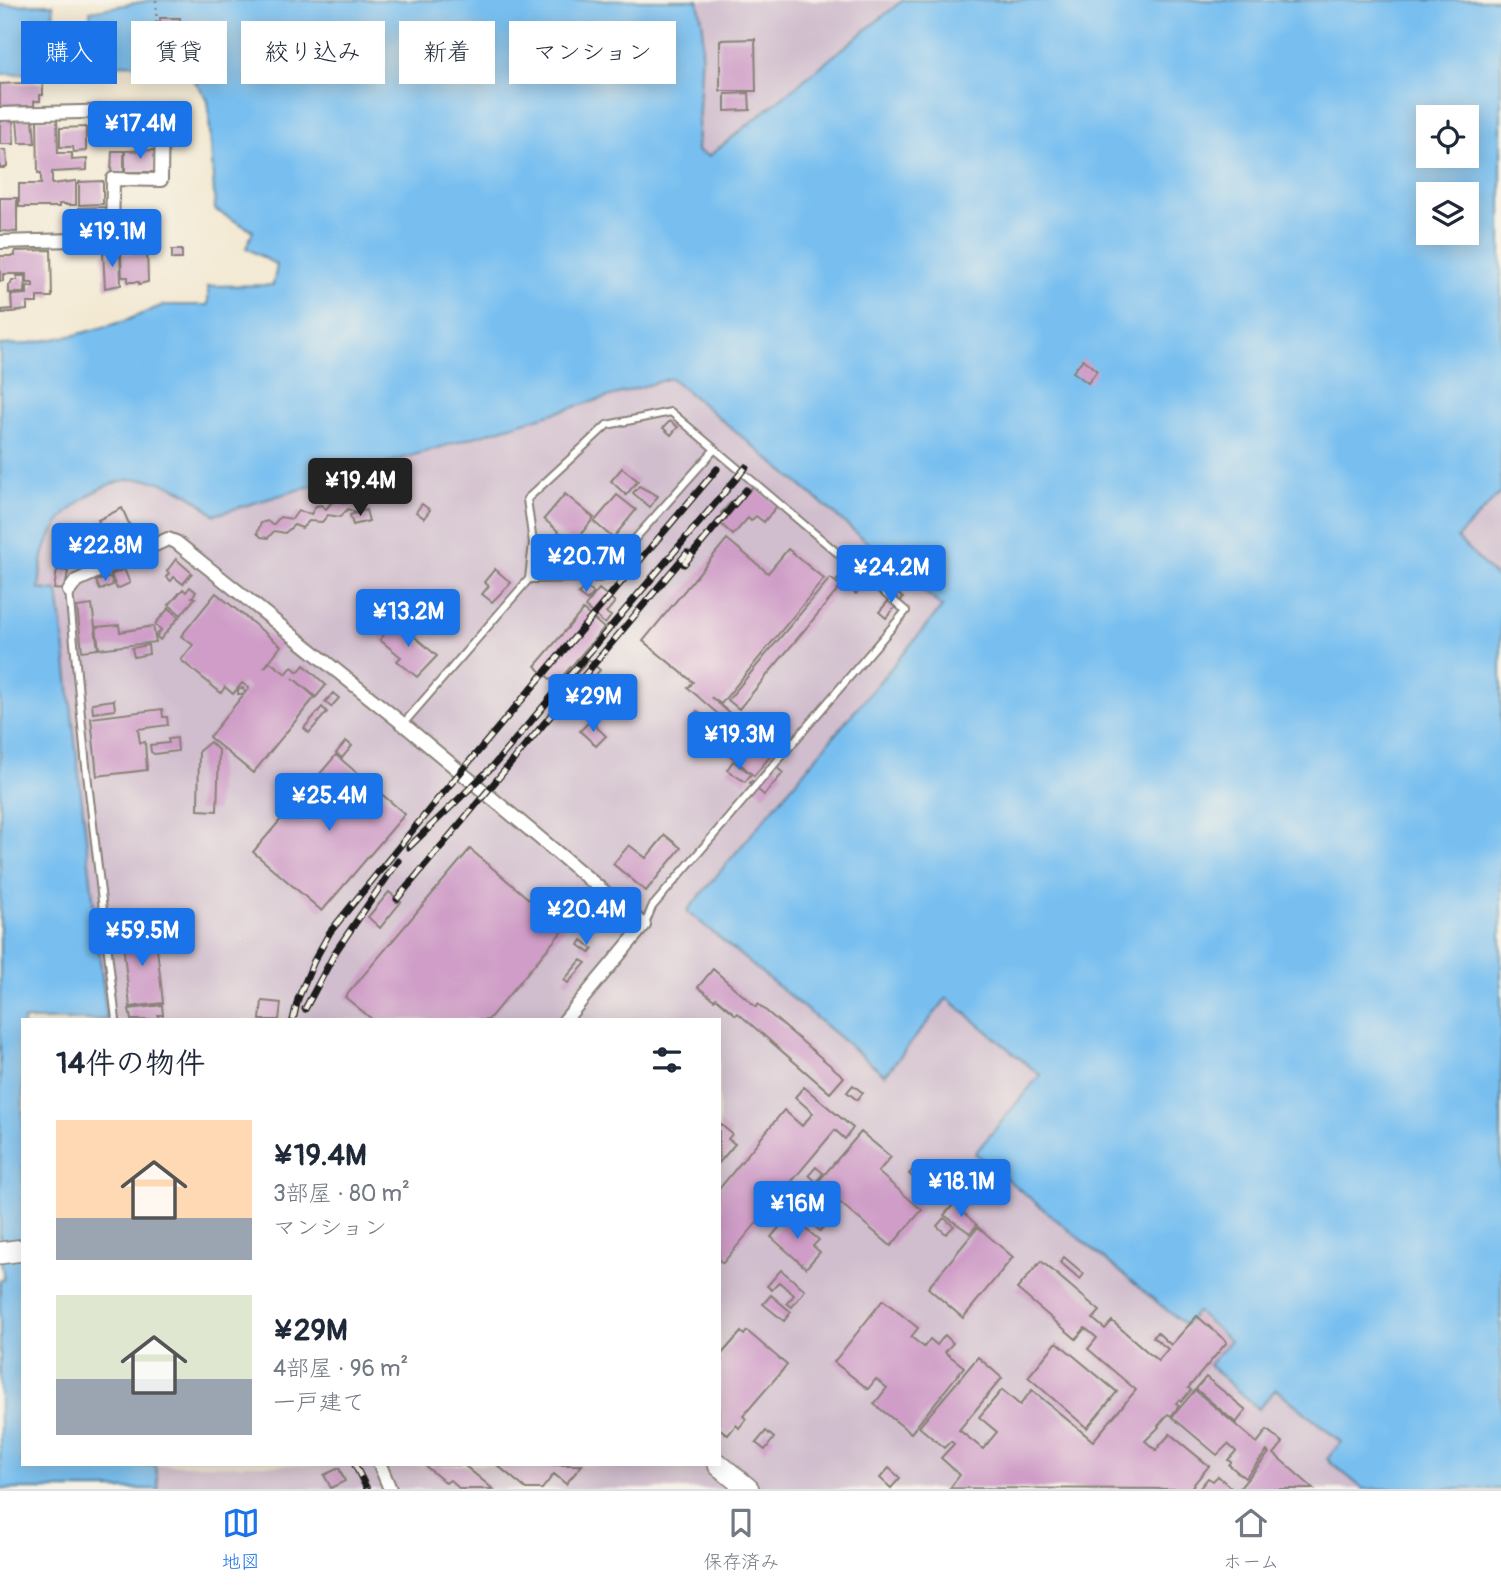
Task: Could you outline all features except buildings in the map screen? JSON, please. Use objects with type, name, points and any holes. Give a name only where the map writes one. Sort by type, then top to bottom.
[{"type":"highway","points":[[0,1253],[21,1250]]},
{"type":"highway","points":[[720,1466],[748,1489]]},
{"type":"street","points":[[0,114],[162,110],[161,180],[113,179],[112,239],[0,242]]},
{"type":"street","points":[[68,591],[76,580],[168,540],[176,542],[403,724],[645,925],[567,1018]]},
{"type":"street","points":[[380,1466],[390,1489]]},
{"type":"lane","points":[[403,724],[529,579],[533,543],[527,499],[607,425],[671,412],[906,611],[652,907],[645,925]]},
{"type":"lane","points":[[529,579],[600,578],[715,449]]},
{"type":"lane","points":[[68,591],[116,1018]]},
{"type":"path","points":[[156,0],[157,21]]},
{"type":"shaded area","points":[[698,0],[903,0],[709,156],[697,151],[703,26]]},
{"type":"shaded area","points":[[671,378],[817,499],[942,607],[687,910],[884,1074],[947,998],[1040,1075],[975,1152],[1185,1324],[1197,1311],[1230,1341],[1210,1365],[1258,1409],[1275,1388],[1341,1442],[1327,1459],[1363,1489],[159,1489],[155,1466],[721,1466],[721,1018],[107,1018],[58,591],[39,590],[47,543],[58,522],[77,504],[96,491],[137,479],[180,489],[215,514]]},
{"type":"shaded area","points":[[1501,492],[1501,582],[1457,538]]},
{"type":"water","points":[[152,0],[698,0],[703,26],[697,151],[709,156],[903,0],[1501,0],[1501,492],[1457,538],[1501,582],[1501,1489],[1363,1489],[1327,1459],[1341,1442],[1276,1389],[1258,1409],[1209,1365],[1230,1341],[1197,1312],[1185,1325],[975,1153],[1040,1075],[947,998],[885,1075],[687,911],[942,607],[671,378],[214,515],[189,495],[169,485],[137,479],[123,481],[84,498],[54,530],[44,553],[39,589],[58,591],[107,1018],[21,1018],[21,1466],[155,1466],[159,1489],[0,1489],[0,1280],[4,1280],[0,1254],[0,345],[24,344],[75,335],[125,321],[163,305],[208,305],[208,286],[273,285],[277,265],[246,248],[253,231],[215,210],[208,101],[197,84],[227,84],[227,21],[131,21],[131,64],[117,64],[117,21],[91,21],[90,11]]},
{"type":"water","points":[[53,4],[54,21],[21,21],[21,74],[0,74],[0,5]]},
{"type":"railway","points":[[409,847],[493,766],[746,467]]},
{"type":"railway","points":[[293,1018],[298,999],[314,961],[330,932],[437,800],[717,469]]},
{"type":"railway","points":[[684,564],[746,490]]},
{"type":"railway","points":[[397,899],[687,553]]},
{"type":"railway","points":[[305,1009],[336,951],[398,861]]},
{"type":"railway","points":[[356,1466],[367,1489]]}]
